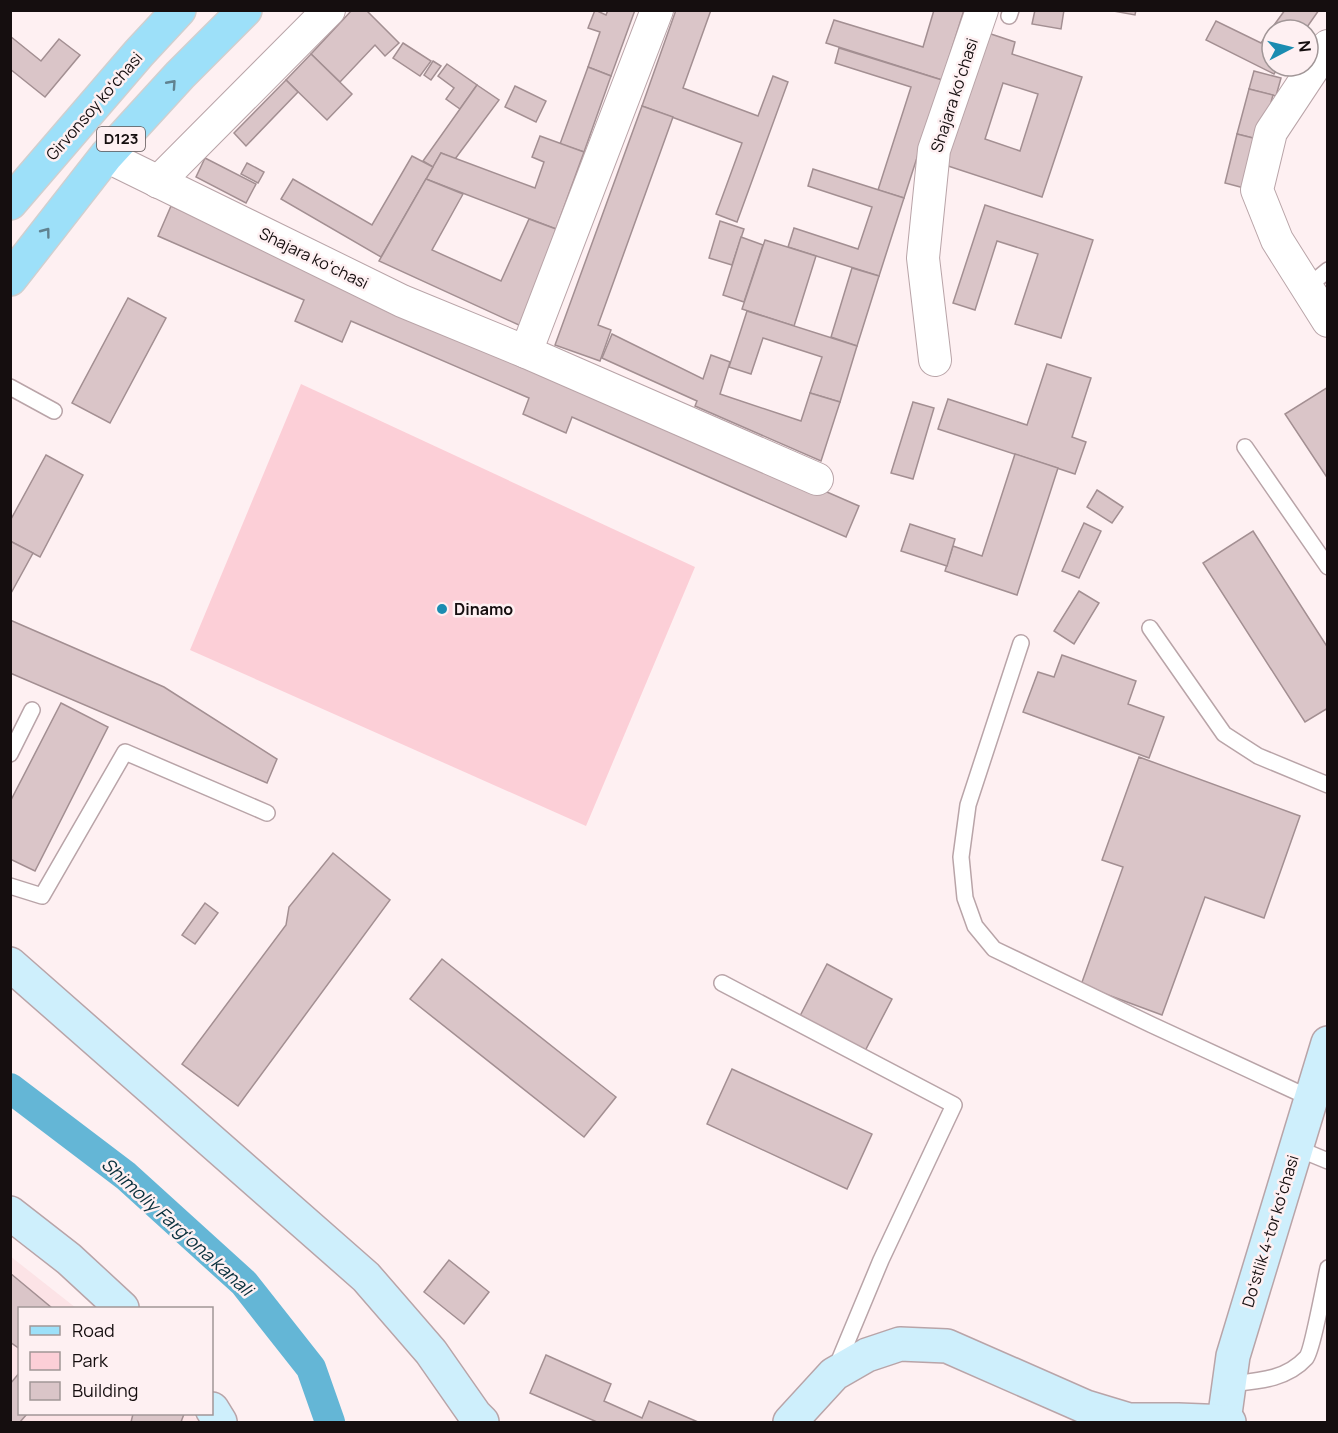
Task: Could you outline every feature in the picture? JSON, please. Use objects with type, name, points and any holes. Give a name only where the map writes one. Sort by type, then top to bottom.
[{"type":"main road","name":"Girvonsoy koʻchasi","points":[[10,203],[178,10]]},
{"type":"main road","name":"D123","points":[[10,279],[106,156],[180,75],[245,10]]},
{"type":"street","points":[[158,182],[329,10]]},
{"type":"street","points":[[526,352],[657,10]]},
{"type":"street","name":"Shajara koʻchasi","points":[[935,360],[924,258],[934,150],[1000,12]]},
{"type":"street","points":[[1328,46],[1271,132],[1257,190],[1277,240],[1317,279],[1328,321]]},
{"type":"street","name":"Shajara koʻchasi","points":[[106,156],[402,301],[817,478]]},
{"type":"street","points":[[10,964],[366,1277],[431,1352],[475,1416],[482,1422]]},
{"type":"street","name":"Doʻstlik 4-tor koʻchasi","points":[[1227,1422],[1233,1356],[1294,1147],[1326,1056]]},
{"type":"street","points":[[10,1213],[69,1259],[122,1307]]},
{"type":"street","points":[[790,1422],[834,1374],[867,1355],[900,1344],[947,1346],[1086,1407],[1129,1420],[1227,1422]]},
{"type":"lane","points":[[10,387],[54,411]]},
{"type":"lane","points":[[1245,447],[1328,567]]},
{"type":"lane","points":[[1150,628],[1224,735],[1258,756],[1328,785]]},
{"type":"lane","points":[[1022,643],[968,806],[961,857],[965,898],[975,926],[994,949],[1310,1098]]},
{"type":"lane","points":[[10,754],[32,710]]},
{"type":"lane","points":[[10,886],[42,896],[125,752],[267,813]]},
{"type":"lane","points":[[722,983],[954,1105],[881,1260],[834,1374]]},
{"type":"lane","points":[[1294,1147],[1328,1161]]},
{"type":"lane","points":[[1229,1383],[1267,1380],[1288,1372],[1308,1356],[1328,1268]]},
{"type":"shaded area","points":[[10,1256],[75,1307],[18,1307],[18,1415],[193,1415],[200,1422],[11,1422]]},
{"type":"green space","name":"Dinamo","points":[[301,384],[695,567],[586,826],[190,650]]},
{"type":"building","points":[[352,10],[366,10],[399,43],[385,56],[375,45],[340,82],[311,54]]},
{"type":"building","points":[[595,10],[606,15],[608,10],[635,10],[611,76],[588,67],[600,32],[588,28]]},
{"type":"building","points":[[676,10],[711,10],[683,88],[758,116],[773,76],[788,82],[737,222],[716,214],[742,143],[642,106]]},
{"type":"building","points":[[934,10],[964,10],[942,80],[826,43],[834,20],[923,47]]},
{"type":"building","points":[[1035,10],[1064,10],[1061,29],[1032,24]]},
{"type":"building","points":[[1108,10],[1136,10],[1135,15]]},
{"type":"building","points":[[1285,10],[1319,10],[1313,18],[1279,18]]},
{"type":"building","points":[[1216,21],[1260,43],[1260,67],[1206,40]]},
{"type":"building","points":[[988,33],[1015,42],[1012,54],[1082,77],[1042,197],[945,165]],"holes":[[[1003,83],[1038,94],[1020,151],[985,139]]]},
{"type":"building","points":[[10,36],[41,61],[59,39],[80,55],[45,97],[10,69]]},
{"type":"building","points":[[403,43],[431,61],[420,76],[393,58]]},
{"type":"building","points":[[839,48],[942,80],[904,198],[878,190],[911,87],[835,63]]},
{"type":"building","points":[[311,54],[352,94],[327,120],[286,80]]},
{"type":"building","points":[[433,61],[441,66],[431,80],[424,75]]},
{"type":"building","points":[[447,64],[477,85],[460,109],[446,99],[454,88],[438,76]]},
{"type":"building","points":[[588,67],[611,76],[584,152],[560,144]]},
{"type":"building","points":[[1254,71],[1260,73],[1260,78],[1281,78],[1276,96],[1249,89]]},
{"type":"building","points":[[286,80],[298,92],[246,146],[234,133]]},
{"type":"building","points":[[477,85],[499,100],[455,159],[441,153],[433,167],[423,161]]},
{"type":"building","points":[[515,86],[546,101],[536,122],[505,107]]},
{"type":"building","points":[[1249,89],[1273,95],[1261,140],[1237,134]]},
{"type":"building","points":[[642,106],[673,117],[598,325],[611,330],[600,361],[555,345]]},
{"type":"building","points":[[1237,134],[1261,140],[1248,189],[1225,183]]},
{"type":"building","points":[[540,136],[584,152],[556,229],[426,179],[441,153],[535,188],[544,162],[532,157]]},
{"type":"building","points":[[412,156],[433,167],[381,257],[281,199],[293,179],[372,225]]},
{"type":"building","points":[[205,158],[256,184],[246,203],[196,177]]},
{"type":"building","points":[[247,163],[264,172],[258,183],[241,174]]},
{"type":"building","points":[[813,169],[904,198],[879,276],[788,247],[794,228],[858,249],[872,207],[808,186]]},
{"type":"building","points":[[426,179],[463,194],[432,250],[501,281],[529,219],[556,229],[521,326],[379,261]]},
{"type":"building","points":[[985,205],[1093,240],[1061,338],[1015,324],[1038,254],[997,241],[975,310],[953,303]]},
{"type":"building","points":[[171,206],[859,506],[846,537],[572,417],[566,433],[523,414],[529,398],[351,321],[342,342],[295,321],[304,300],[158,236]]},
{"type":"building","points":[[720,221],[744,229],[732,265],[709,258]]},
{"type":"building","points":[[741,237],[763,245],[744,302],[723,295]]},
{"type":"building","points":[[765,240],[816,256],[794,326],[742,309]]},
{"type":"building","points":[[852,268],[879,276],[857,346],[831,337]]},
{"type":"building","points":[[128,298],[166,318],[110,423],[72,403]]},
{"type":"building","points":[[747,311],[857,346],[840,402],[810,393],[822,357],[763,338],[751,374],[729,367]]},
{"type":"building","points":[[612,334],[703,379],[711,355],[730,362],[720,394],[801,421],[810,393],[840,402],[821,461],[695,406],[697,401],[602,358]]},
{"type":"building","points":[[1047,364],[1091,378],[1072,437],[1086,442],[1075,474],[938,429],[948,399],[1027,425]]},
{"type":"building","points":[[1328,387],[1328,479],[1285,414]]},
{"type":"building","points":[[913,402],[934,408],[913,479],[891,473]]},
{"type":"building","points":[[1015,454],[1058,468],[1017,595],[945,571],[953,546],[982,556]]},
{"type":"building","points":[[46,455],[83,475],[40,557],[10,541],[10,521]]},
{"type":"building","points":[[1097,490],[1123,507],[1112,523],[1087,507]]},
{"type":"building","points":[[1084,523],[1101,531],[1079,578],[1062,571]]},
{"type":"building","points":[[910,524],[955,539],[947,566],[901,551]]},
{"type":"building","points":[[1253,531],[1328,648],[1328,708],[1305,722],[1203,563]]},
{"type":"building","points":[[10,541],[33,553],[10,595]]},
{"type":"building","points":[[1079,591],[1099,603],[1074,644],[1054,631]]},
{"type":"building","points":[[10,620],[164,687],[277,759],[267,783],[10,673]]},
{"type":"building","points":[[1062,655],[1136,681],[1128,704],[1164,717],[1149,758],[1023,712],[1038,672],[1054,677]]},
{"type":"building","points":[[61,703],[108,727],[35,871],[10,859],[10,802]]},
{"type":"building","points":[[1139,757],[1300,816],[1264,918],[1205,897],[1162,1015],[1081,985],[1123,867],[1102,860]]},
{"type":"building","points":[[333,853],[390,900],[238,1106],[182,1064],[286,925],[289,907]]},
{"type":"building","points":[[205,903],[218,913],[195,944],[182,935]]},
{"type":"building","points":[[442,959],[616,1097],[584,1137],[410,999]]},
{"type":"building","points":[[827,964],[892,999],[865,1051],[800,1016]]},
{"type":"building","points":[[732,1069],[872,1134],[847,1189],[707,1124]]},
{"type":"building","points":[[449,1260],[489,1292],[464,1324],[424,1292]]},
{"type":"building","points":[[10,1273],[51,1307],[18,1307],[18,1348],[10,1342]]},
{"type":"building","points":[[546,1355],[611,1384],[604,1401],[642,1418],[649,1401],[698,1422],[597,1422],[530,1393]]},
{"type":"building","points":[[18,1374],[18,1415],[26,1415],[20,1422],[10,1422],[10,1384]]},
{"type":"building","points":[[133,1415],[184,1415],[181,1422],[131,1422]]},
{"type":"waterway","name":"Shimoliy Fargʻona kanali","points":[[10,1088],[126,1176],[244,1283],[311,1368],[330,1422]]},
{"type":"place","name":"Dinamo","points":[[442,609]]}]
